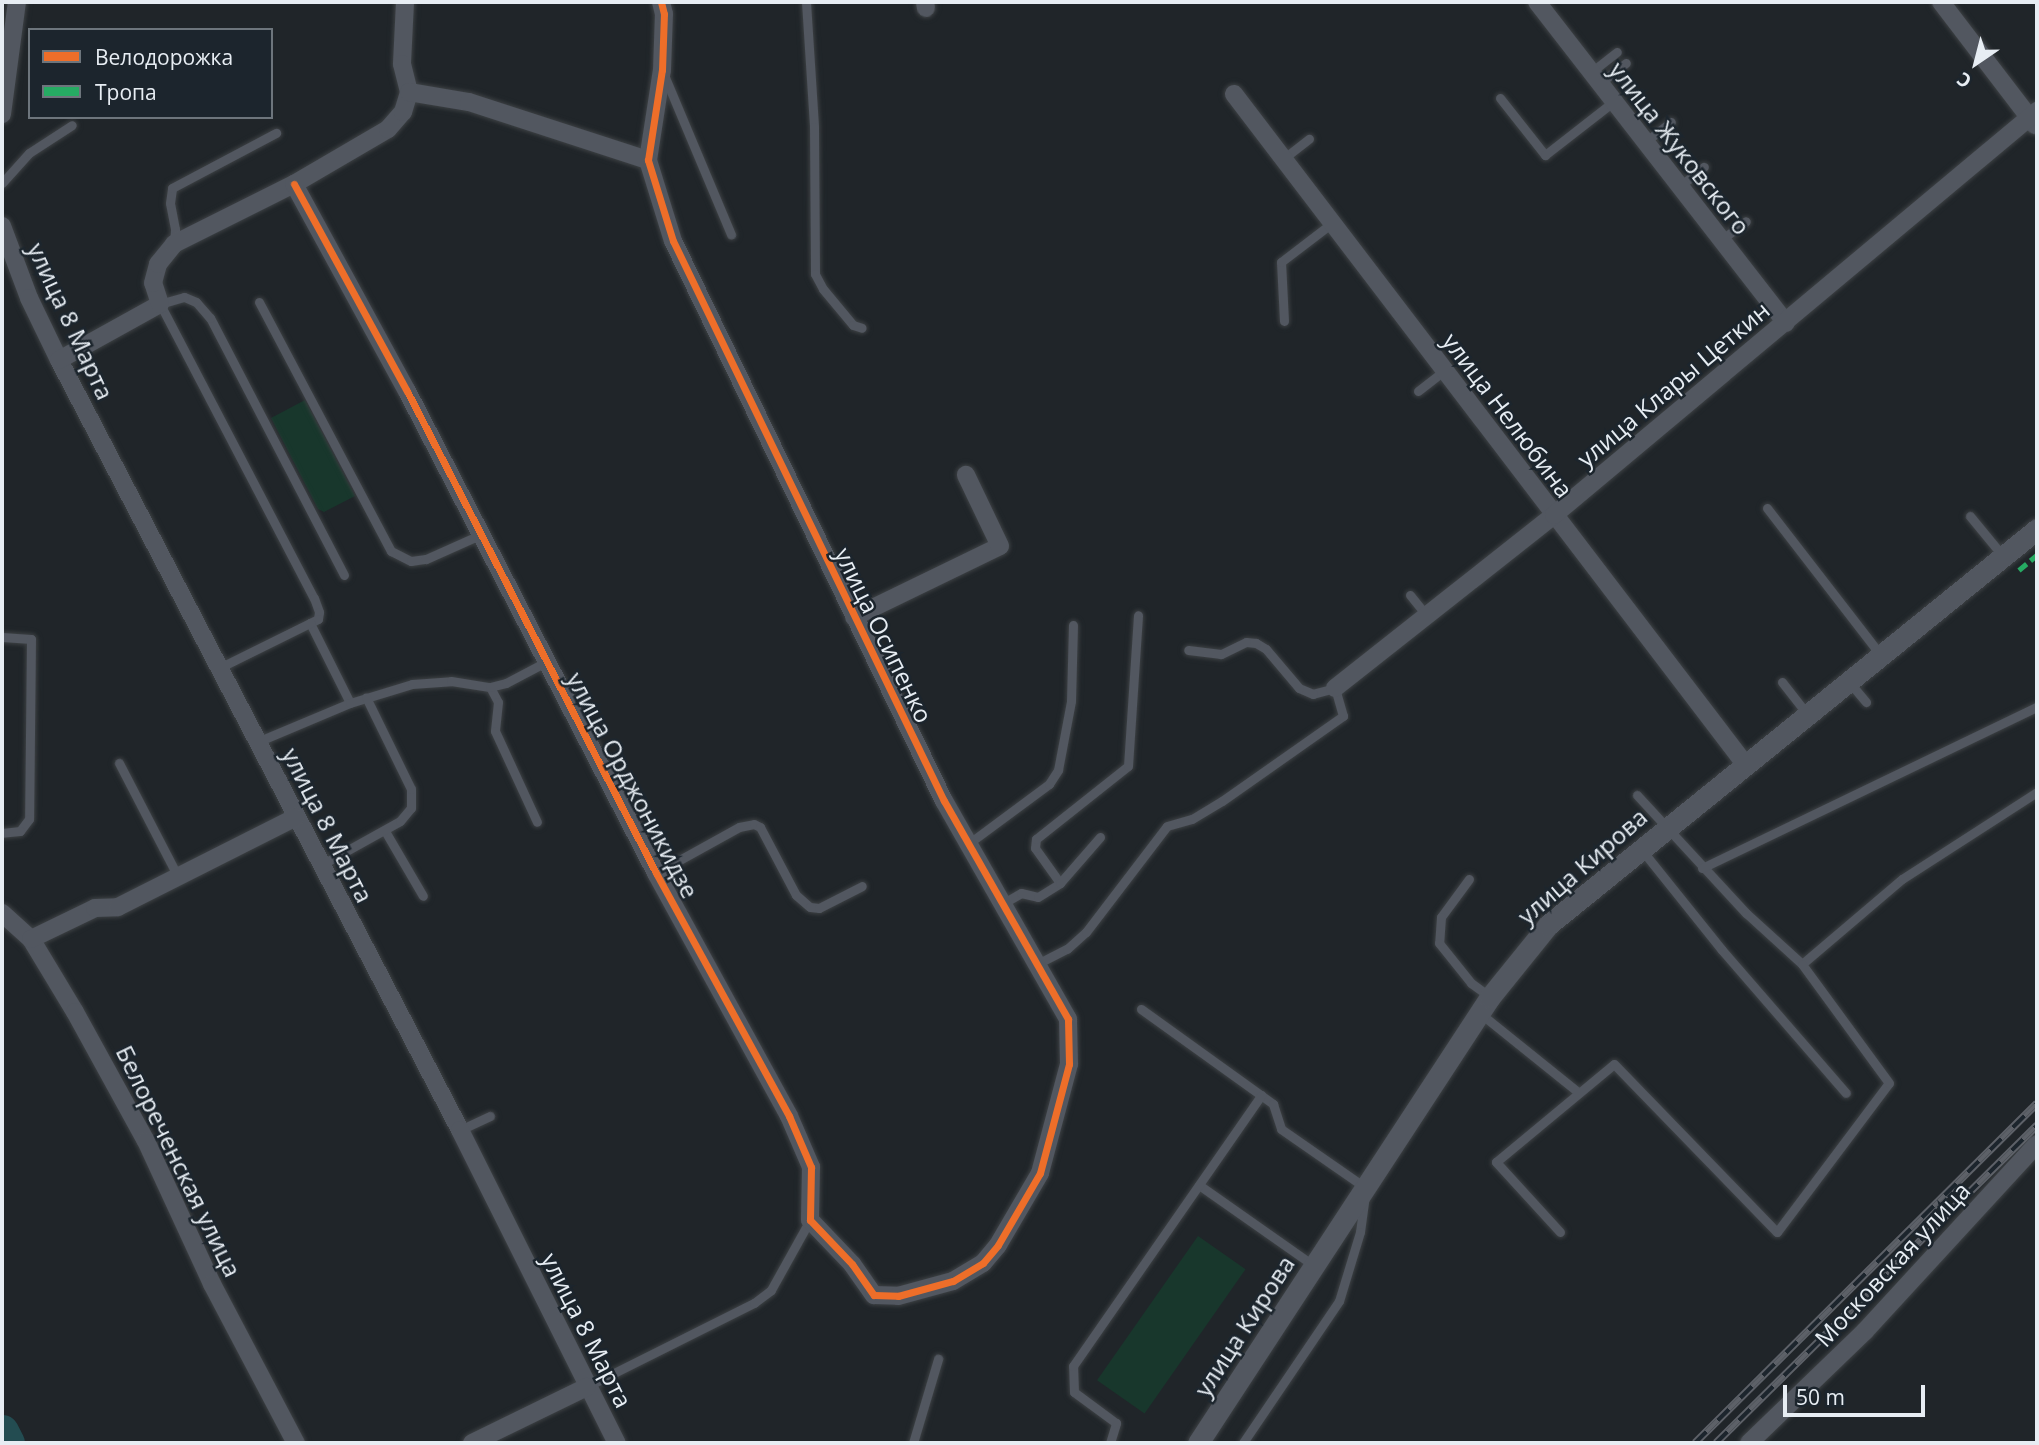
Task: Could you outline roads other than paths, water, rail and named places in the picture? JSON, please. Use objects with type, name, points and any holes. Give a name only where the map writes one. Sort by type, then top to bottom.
[{"type":"street","points":[[2,114],[17,2]]},
{"type":"street","points":[[59,360],[160,304],[153,283],[158,264],[174,244],[294,184],[388,129],[403,112],[410,92],[402,64],[405,2]]},
{"type":"street","name":"улица Осипенко","points":[[661,2],[664,13],[662,70],[648,160],[673,241],[854,617],[968,845],[1068,1019],[1069,1064],[1040,1173],[998,1245],[983,1264],[953,1282],[930,1290],[886,1297],[874,1295],[852,1264],[810,1220]]},
{"type":"street","name":"улица Жуковского","points":[[1538,2],[1644,143],[1786,323]]},
{"type":"street","points":[[1941,2],[2035,119]]},
{"type":"street","points":[[410,92],[469,102],[648,160]]},
{"type":"street","name":"улица Нелюбина","points":[[1234,94],[1745,764]]},
{"type":"street","name":"улица Клары Цеткин","points":[[1335,688],[1554,515],[2035,119]]},
{"type":"street","name":"улица Орджоникидзе","points":[[294,184],[407,391],[656,873],[789,1116],[811,1167],[810,1220]]},
{"type":"street","name":"улица 8 Марта","points":[[2,226],[24,286],[59,360],[460,1130],[617,1443]]},
{"type":"street","name":"улица Осипенко","points":[[854,617],[1000,546],[966,475]]},
{"type":"street","name":"улица Кирова","points":[[1198,1443],[1485,1005],[1548,925],[1664,828],[2037,529]]},
{"type":"street","points":[[31,939],[95,908],[118,907],[296,817]]},
{"type":"street","name":"Белореченская улица","points":[[2,913],[31,939],[146,1141],[212,1284],[296,1443]]},
{"type":"street","name":"Московская улица","points":[[1749,1443],[1865,1332],[2037,1144]]},
{"type":"street","points":[[472,1443],[587,1387]]},
{"type":"lane","points":[[806,2],[814,127],[815,274],[823,289],[853,325],[862,328]]},
{"type":"lane","points":[[1595,78],[1617,52]]},
{"type":"lane","points":[[1595,78],[1626,63]]},
{"type":"lane","points":[[662,70],[731,234]]},
{"type":"lane","points":[[1500,98],[1545,155],[1613,102]]},
{"type":"lane","points":[[1644,143],[1671,122]]},
{"type":"lane","points":[[2,183],[29,153],[72,125]]},
{"type":"lane","points":[[174,244],[175,229],[170,203],[172,188],[276,133]]},
{"type":"lane","points":[[1283,159],[1309,139]]},
{"type":"lane","points":[[1679,187],[1704,167]]},
{"type":"lane","points":[[1721,240],[1746,221]]},
{"type":"lane","points":[[1284,321],[1281,261],[1332,223]]},
{"type":"lane","points":[[219,668],[310,624],[318,619],[319,612],[160,304],[184,297],[196,302],[210,318],[344,576]]},
{"type":"lane","points":[[260,302],[391,551],[411,561],[426,559],[480,536]]},
{"type":"lane","points":[[1418,391],[1444,371]]},
{"type":"lane","points":[[1767,508],[1881,655]]},
{"type":"lane","points":[[1970,516],[2003,556]]},
{"type":"lane","points":[[1410,596],[1427,615]]},
{"type":"lane","points":[[1060,883],[1035,848],[1036,839],[1128,766],[1138,615]]},
{"type":"lane","points":[[310,624],[350,703]]},
{"type":"lane","points":[[968,845],[1049,784],[1058,770],[1071,701],[1073,625]]},
{"type":"lane","points":[[2,637],[31,639],[31,653],[29,819],[20,831],[2,833]]},
{"type":"lane","points":[[1037,964],[1067,949],[1086,932],[1167,826],[1192,819],[1222,801],[1343,716],[1335,688],[1312,694],[1299,688],[1266,649],[1256,643],[1246,642],[1221,654],[1188,650]]},
{"type":"lane","points":[[257,742],[366,697],[412,684],[438,682],[490,687],[506,683],[546,662]]},
{"type":"lane","points":[[1849,681],[1866,702]]},
{"type":"lane","points":[[1782,682],[1807,714]]},
{"type":"lane","points":[[490,687],[498,702],[495,731],[537,822]]},
{"type":"lane","points":[[321,865],[385,831],[407,815],[412,799],[411,789],[366,697]]},
{"type":"lane","points":[[1702,868],[2037,708]]},
{"type":"lane","points":[[119,764],[178,877]]},
{"type":"lane","points":[[1801,964],[1902,879],[2037,792]]},
{"type":"lane","points":[[1560,1232],[1496,1162],[1614,1064],[1777,1232],[1889,1083],[1801,964],[1702,868],[1637,795]]},
{"type":"lane","points":[[656,873],[739,827],[754,824],[760,827],[796,895],[810,907],[819,908],[862,886]]},
{"type":"lane","points":[[385,831],[423,897]]},
{"type":"lane","points":[[1002,904],[1021,893],[1038,897],[1060,883],[1100,838]]},
{"type":"lane","points":[[1640,848],[1722,950],[1846,1093]]},
{"type":"lane","points":[[1469,879],[1441,917],[1439,943],[1485,1005],[1578,1092]]},
{"type":"lane","points":[[1141,1010],[1273,1104],[1281,1129],[1366,1188],[1360,1232],[1339,1301],[1244,1443]]},
{"type":"lane","points":[[1110,1443],[1116,1423],[1074,1392],[1073,1366],[1261,1095]]},
{"type":"lane","points":[[460,1130],[490,1115]]},
{"type":"lane","points":[[1199,1185],[1315,1266]]},
{"type":"lane","points":[[587,1387],[754,1303],[771,1290],[810,1220]]},
{"type":"lane","points":[[913,1443],[938,1359]]},
{"type":"waterway","points":[[2,1431],[8,1443]]},
{"type":"railway","points":[[1695,1443],[2037,1103]]},
{"type":"railway","points":[[1716,1443],[2037,1125]]}]
